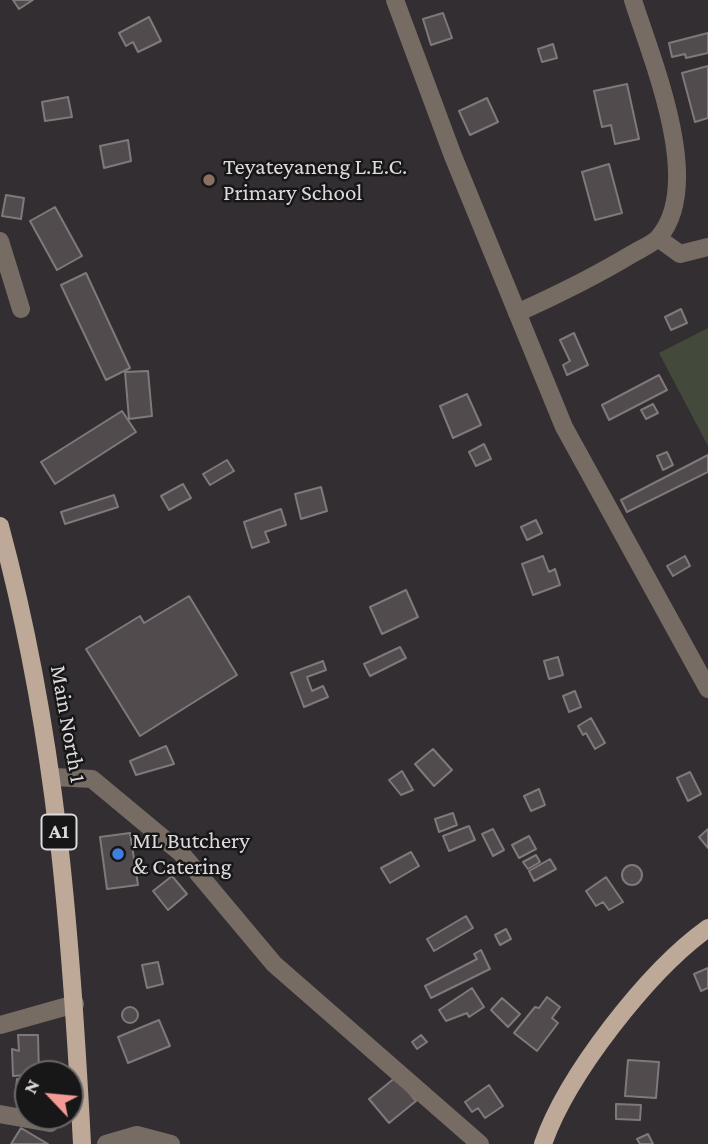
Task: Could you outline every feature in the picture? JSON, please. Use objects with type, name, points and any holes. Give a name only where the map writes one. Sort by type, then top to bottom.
[{"type":"main road","name":"Main North 1","points":[[0,526],[21,603],[53,778],[75,1004],[82,1144]]},
{"type":"main road","points":[[543,1144],[574,1077],[602,1040],[681,951],[708,928]]},
{"type":"street","points":[[395,0],[564,427],[708,689]]},
{"type":"street","points":[[517,313],[582,285],[658,238],[670,217],[676,187],[674,129],[633,0]]},
{"type":"street","points":[[658,238],[680,254],[708,247]]},
{"type":"street","points":[[0,241],[21,309]]},
{"type":"street","points":[[53,778],[92,779],[181,853],[274,964],[480,1144]]},
{"type":"street","points":[[0,1025],[75,1004]]},
{"type":"street","points":[[106,1144],[137,1135],[171,1144]]},
{"type":"green space","points":[[708,328],[708,446],[659,353]]},
{"type":"building","points":[[13,0],[33,0],[19,9]]},
{"type":"building","points":[[443,13],[452,38],[431,45],[423,19]]},
{"type":"building","points":[[149,17],[161,41],[138,52],[133,42],[126,46],[119,33]]},
{"type":"building","points":[[708,33],[708,53],[686,58],[685,54],[672,57],[669,43]]},
{"type":"building","points":[[553,44],[557,58],[542,62],[538,49]]},
{"type":"building","points":[[708,66],[708,118],[695,122],[682,73]]},
{"type":"building","points":[[627,84],[639,139],[615,144],[611,125],[602,127],[594,91]]},
{"type":"building","points":[[68,97],[72,117],[45,121],[42,102]]},
{"type":"building","points":[[487,98],[498,122],[470,135],[459,111]]},
{"type":"building","points":[[128,140],[131,161],[104,168],[100,146]]},
{"type":"building","points":[[609,164],[622,213],[595,220],[582,172]]},
{"type":"building","points":[[6,195],[24,198],[21,219],[2,216]]},
{"type":"building","points":[[55,207],[82,256],[57,270],[30,221]]},
{"type":"building","points":[[86,273],[130,368],[106,380],[61,285]]},
{"type":"building","points":[[681,309],[687,323],[671,330],[665,317]]},
{"type":"building","points":[[574,333],[588,365],[567,375],[563,365],[570,361],[560,340]]},
{"type":"building","points":[[148,371],[152,416],[129,419],[125,372]]},
{"type":"building","points":[[659,375],[667,390],[609,420],[602,405]]},
{"type":"building","points":[[467,394],[481,425],[453,438],[440,406]]},
{"type":"building","points":[[653,404],[658,413],[646,419],[641,410]]},
{"type":"building","points":[[122,411],[136,432],[55,484],[41,462]]},
{"type":"building","points":[[484,444],[491,459],[476,466],[469,452]]},
{"type":"building","points":[[667,452],[673,465],[663,470],[657,456]]},
{"type":"building","points":[[708,455],[708,472],[627,512],[621,500]]},
{"type":"building","points":[[227,460],[234,471],[210,485],[203,474]]},
{"type":"building","points":[[183,484],[191,498],[169,510],[161,496]]},
{"type":"building","points":[[321,487],[327,511],[301,519],[295,494]]},
{"type":"building","points":[[114,495],[118,507],[65,524],[61,512]]},
{"type":"building","points":[[281,509],[286,525],[265,532],[269,542],[252,548],[244,522]]},
{"type":"building","points":[[536,520],[542,533],[527,540],[521,527]]},
{"type":"building","points":[[543,556],[549,572],[555,569],[560,585],[533,595],[522,564]]},
{"type":"building","points":[[685,556],[690,566],[673,576],[667,566]]},
{"type":"building","points":[[406,590],[418,617],[382,634],[370,607]]},
{"type":"building","points":[[189,596],[237,675],[140,736],[86,649],[140,616],[144,623]]},
{"type":"building","points":[[400,647],[406,658],[370,676],[364,664]]},
{"type":"building","points":[[558,657],[563,675],[549,679],[544,661]]},
{"type":"building","points":[[323,661],[326,670],[307,677],[312,691],[323,686],[328,697],[304,707],[291,673]]},
{"type":"building","points":[[575,691],[581,707],[569,712],[563,696]]},
{"type":"building","points":[[591,718],[605,743],[595,749],[586,733],[583,735],[578,726]]},
{"type":"building","points":[[166,746],[174,764],[136,775],[130,761]]},
{"type":"building","points":[[433,749],[452,770],[434,786],[415,764]]},
{"type":"building","points":[[402,771],[413,790],[401,795],[389,780]]},
{"type":"building","points":[[690,772],[701,794],[688,801],[677,778]]},
{"type":"building","points":[[539,789],[545,805],[531,811],[524,796]]},
{"type":"building","points":[[453,813],[457,825],[439,832],[435,819]]},
{"type":"building","points":[[469,826],[475,840],[449,851],[443,836]]},
{"type":"building","points":[[493,829],[504,850],[493,856],[482,834]]},
{"type":"building","points":[[708,829],[708,848],[699,837]]},
{"type":"building","points":[[130,833],[138,885],[107,889],[100,837]]},
{"type":"building","points":[[529,836],[536,849],[519,858],[512,845]]},
{"type":"building","points":[[411,852],[419,866],[390,883],[381,868]]},
{"type":"building","points":[[536,855],[540,862],[528,869],[523,862]]},
{"type":"building","points":[[550,859],[556,869],[534,881],[529,871]]},
{"type":"building","points":[[628,865],[636,865],[642,875],[636,885],[628,885],[622,879],[622,871]]},
{"type":"building","points":[[172,876],[187,894],[168,910],[153,891]]},
{"type":"building","points":[[606,877],[623,902],[609,910],[603,902],[596,906],[586,891]]},
{"type":"building","points":[[466,916],[473,928],[434,951],[427,939]]},
{"type":"building","points":[[506,929],[511,939],[500,945],[495,935]]},
{"type":"building","points":[[481,950],[490,969],[431,998],[425,986],[477,959],[474,954]]},
{"type":"building","points":[[158,962],[163,984],[147,988],[142,965]]},
{"type":"building","points":[[708,968],[708,988],[701,991],[694,974]]},
{"type":"building","points":[[472,988],[484,1007],[469,1017],[467,1013],[446,1021],[439,1010]]},
{"type":"building","points":[[547,997],[560,1007],[552,1018],[558,1023],[537,1051],[514,1033]]},
{"type":"building","points":[[502,998],[520,1014],[508,1027],[491,1010]]},
{"type":"building","points":[[127,1007],[133,1007],[138,1015],[136,1021],[127,1023],[122,1018],[122,1012]]},
{"type":"building","points":[[159,1020],[170,1046],[128,1063],[118,1037]]},
{"type":"building","points":[[18,1035],[38,1035],[39,1060],[14,1060],[13,1076],[12,1049],[19,1051]]},
{"type":"building","points":[[421,1035],[427,1042],[417,1049],[412,1042]]},
{"type":"building","points":[[628,1060],[659,1062],[656,1098],[625,1096]]},
{"type":"building","points":[[396,1077],[416,1101],[389,1123],[369,1099]]},
{"type":"building","points":[[489,1085],[503,1106],[485,1118],[478,1108],[472,1112],[465,1102]]},
{"type":"building","points":[[616,1104],[641,1105],[640,1120],[616,1119]]},
{"type":"building","points":[[20,1130],[24,1130],[48,1144],[11,1144]]},
{"type":"building","points":[[648,1134],[653,1144],[640,1144],[637,1139]]},
{"type":"place","name":"Teyateyaneng L.E.C. Primary School","points":[[209,180]]},
{"type":"place","name":"ML Butchery & Catering","points":[[118,854]]}]
